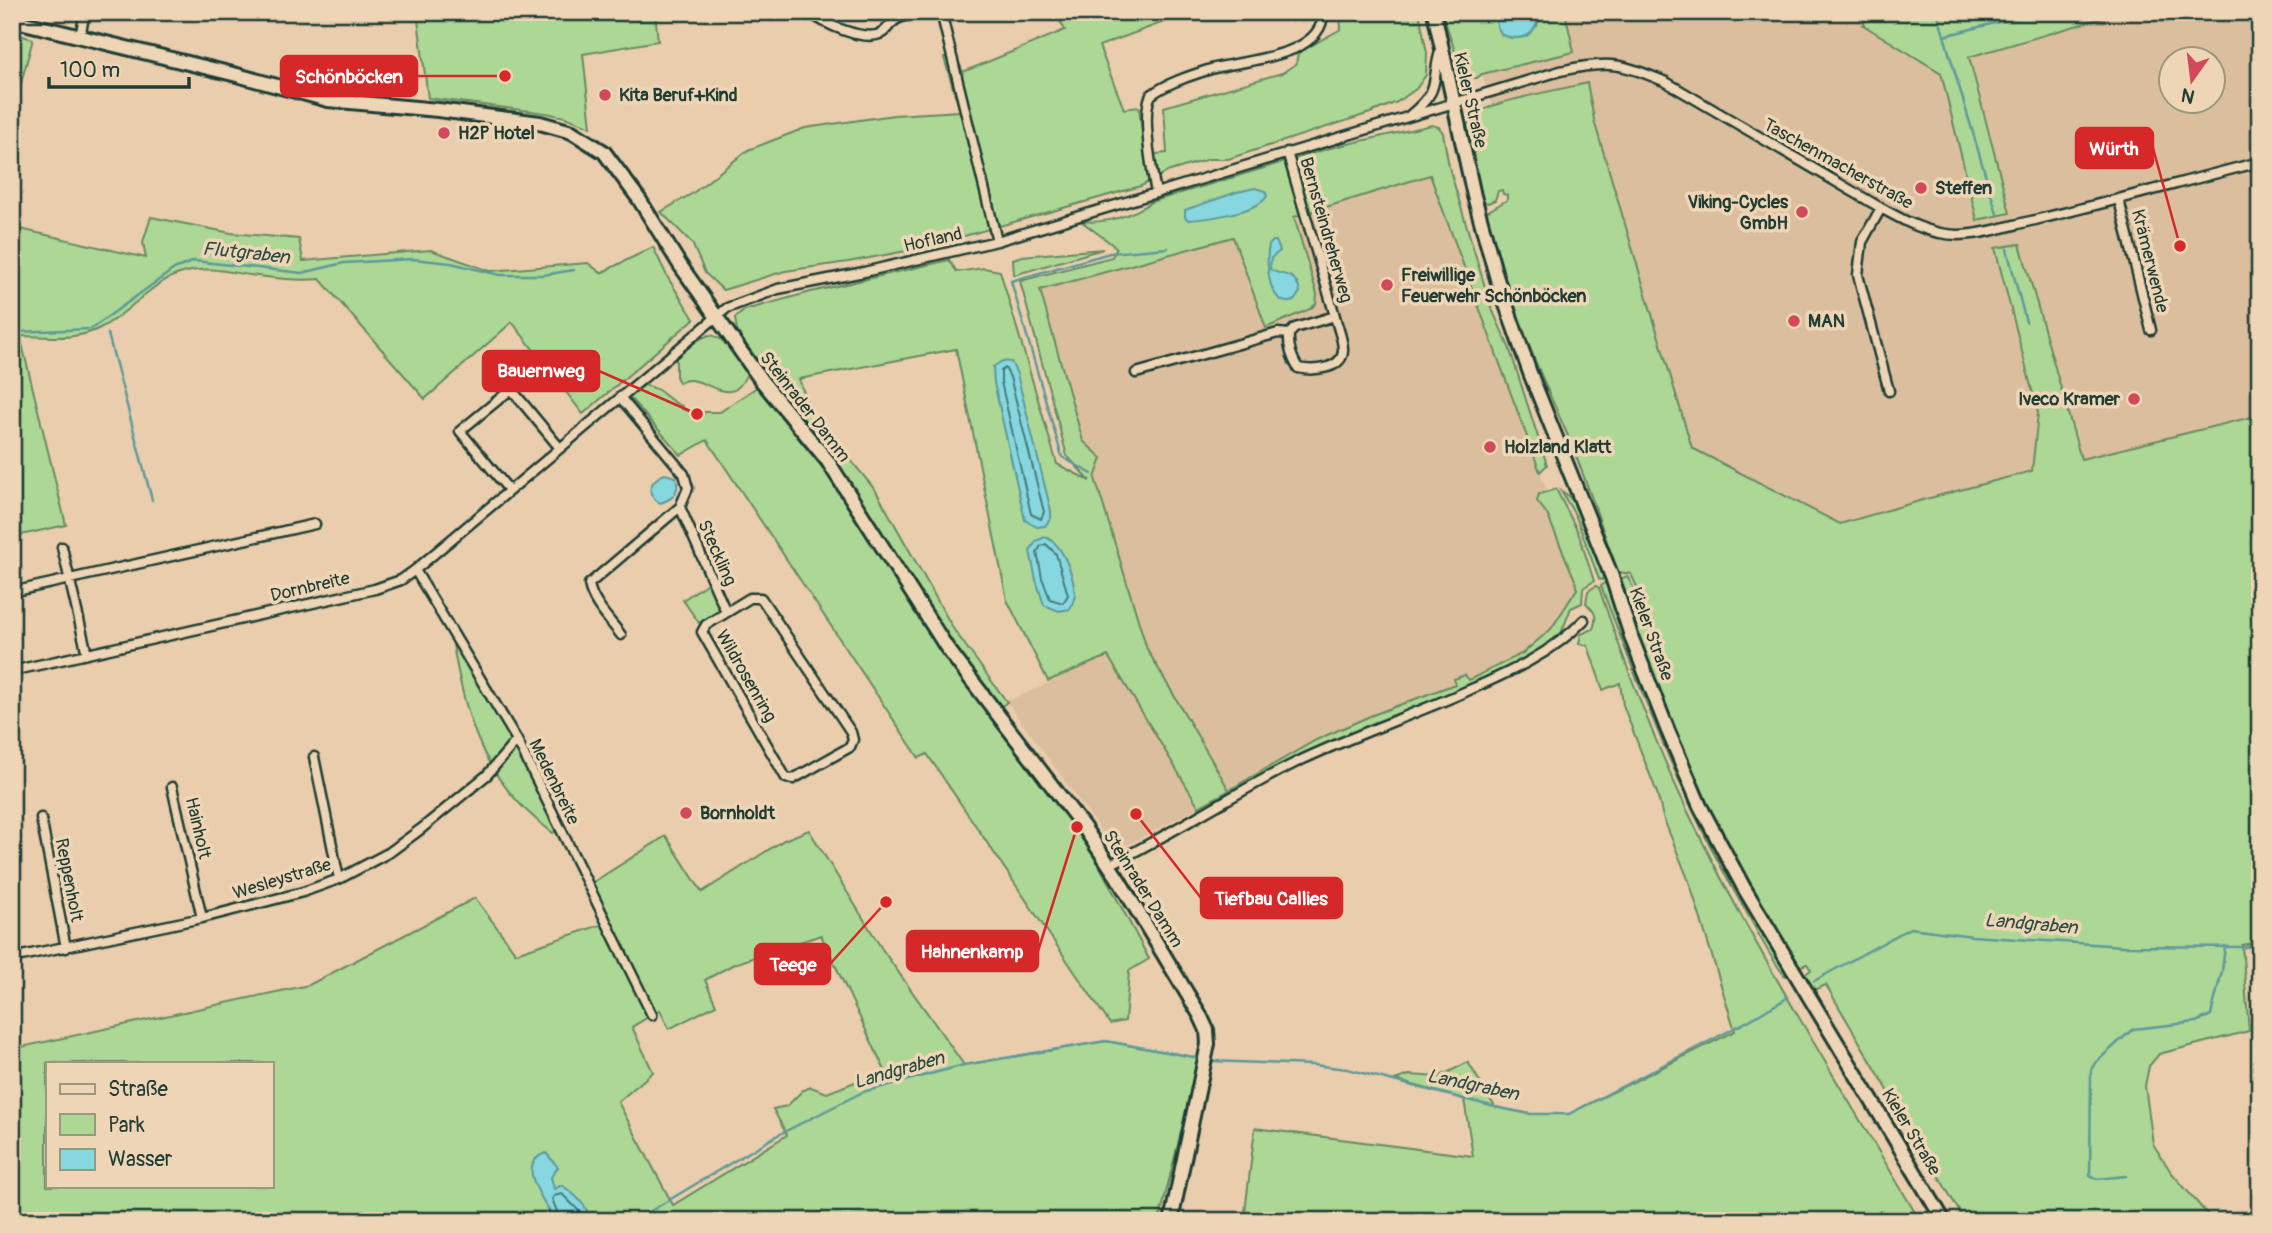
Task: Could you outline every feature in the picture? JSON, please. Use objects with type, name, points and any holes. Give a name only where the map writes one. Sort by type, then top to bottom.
[{"type":"main road","name":"Kieler Straße","points":[[1434,12],[1474,196],[1497,279],[1530,373],[1690,782],[1744,888],[1944,1221]]},
{"type":"main road","name":"Steinrader Damm","points":[[12,20],[328,100],[527,122],[572,132],[595,145],[610,159],[761,380],[827,460],[947,648],[1085,829],[1200,1015],[1207,1030],[1208,1044],[1171,1221]]},
{"type":"street","points":[[80,37],[85,12]]},
{"type":"street","points":[[809,12],[834,27],[857,34],[877,36],[899,18],[923,12]]},
{"type":"street","points":[[941,12],[997,241]]},
{"type":"street","points":[[1156,192],[1148,127],[1147,102],[1151,95],[1210,69],[1287,53],[1308,41],[1320,27],[1323,12]]},
{"type":"street","points":[[1407,117],[1423,103],[1436,83],[1441,48]]},
{"type":"street","name":"Taschenmacherstraße","points":[[1454,103],[1545,75],[1588,65],[1629,67],[1666,82],[1908,222],[1941,233],[1962,235],[2119,200],[2260,162]]},
{"type":"street","name":"Hofland","points":[[717,315],[727,308],[778,289],[997,241],[1454,103]]},
{"type":"street","name":"Bernsteindreherweg","points":[[1286,152],[1335,316],[1344,350],[1333,365],[1313,372],[1298,368],[1292,359],[1289,334],[1295,328],[1335,316]]},
{"type":"street","name":"Krämerwende","points":[[2119,200],[2151,330]]},
{"type":"street","points":[[1881,208],[1862,242],[1858,275],[1889,391]]},
{"type":"street","name":"Dornbreite","points":[[12,671],[376,589],[401,580],[717,315]]},
{"type":"street","name":"Bernsteindreherweg","points":[[1136,373],[1278,333],[1289,334]]},
{"type":"street","points":[[509,490],[460,431],[526,378]]},
{"type":"street","points":[[512,390],[559,447]]},
{"type":"street","points":[[620,397],[684,474],[688,488],[680,507],[589,584],[601,610],[621,635]]},
{"type":"street","name":"Steckling","points":[[680,507],[726,612]]},
{"type":"street","points":[[12,593],[315,524]]},
{"type":"street","points":[[62,547],[87,654]]},
{"type":"street","name":"Medenbreite","points":[[415,570],[517,740],[652,1015]]},
{"type":"street","name":"Wildrosenring","points":[[750,598],[761,598],[851,732],[853,740],[850,747],[793,779],[786,778],[702,632],[705,626],[726,612],[750,598]]},
{"type":"street","points":[[1109,865],[1293,765],[1519,666],[1560,642],[1584,620]]},
{"type":"street","name":"Wesleystraße","points":[[12,958],[202,918],[303,892],[339,879],[390,852],[421,829],[487,775],[517,740]]},
{"type":"street","points":[[314,757],[339,879]]},
{"type":"street","name":"Hainholt","points":[[172,787],[202,918]]},
{"type":"street","name":"Reppenholt","points":[[41,818],[66,948]]},
{"type":"shaded area","points":[[1565,12],[1870,12],[1863,25],[1941,73],[1978,220],[2010,213],[1969,57],[2123,12],[2260,12],[2260,415],[2081,459],[2021,245],[1996,249],[2038,413],[2032,472],[1926,499],[1840,525],[1692,448],[1595,124],[1587,83],[1493,107],[1482,74],[1573,52]]},
{"type":"shaded area","points":[[1430,175],[1582,585],[1556,629],[1508,663],[1229,790],[1147,649],[1095,478],[1102,458],[1083,441],[1039,290],[1233,237],[1267,328],[1316,304],[1317,294],[1294,217]]},
{"type":"shaded area","points":[[1108,656],[1199,807],[1116,851],[1007,702]]},
{"type":"green space","points":[[417,12],[655,12],[658,41],[583,54],[591,127],[546,113],[428,98]]},
{"type":"green space","points":[[1055,12],[1191,12],[1099,46],[1124,109],[1139,107],[1145,155],[1167,153],[1164,107],[1282,73],[1296,64],[1298,53],[1341,29],[1340,12],[1419,12],[1427,53],[1426,75],[1416,89],[1397,102],[1370,113],[1228,159],[1209,159],[1167,172],[1141,186],[922,248],[785,271],[723,290],[705,273],[692,243],[661,212],[693,193],[748,150],[805,128],[894,115],[960,111],[944,58],[956,56],[963,72],[1065,30]]},
{"type":"green space","points":[[1442,12],[1496,12],[1497,26],[1502,35],[1511,38],[1537,26],[1540,12],[1565,12],[1574,52],[1470,78],[1462,73]]},
{"type":"green space","points":[[1870,12],[2123,12],[1969,57],[2010,213],[1977,220],[1941,73],[1863,25]]},
{"type":"green space","points":[[12,33],[33,39],[12,116]]},
{"type":"green space","points":[[1587,83],[1595,124],[1692,448],[1840,524],[2032,471],[2038,413],[1995,248],[2020,244],[2081,459],[2260,415],[2260,939],[2242,945],[2249,1031],[2159,1054],[2149,1066],[2145,1086],[2153,1144],[2171,1172],[2213,1221],[1965,1221],[1826,985],[1811,991],[1802,976],[1811,970],[1807,964],[1798,967],[1736,864],[1675,737],[1640,643],[1620,579],[1627,576],[1635,591],[1642,592],[1641,589],[1637,587],[1631,574],[1618,572],[1579,463],[1510,295],[1485,213],[1507,200],[1507,195],[1503,194],[1502,190],[1498,191],[1495,200],[1488,203],[1482,201],[1466,126],[1485,109]]},
{"type":"green space","points":[[1432,125],[1439,127],[1443,133],[1449,167],[1491,307],[1509,347],[1547,465],[1540,472],[1430,175],[1294,217],[1317,294],[1316,304],[1266,328],[1233,237],[1040,290],[1083,441],[1102,458],[1095,478],[1147,649],[1229,790],[1316,740],[1455,684],[1454,679],[1465,675],[1469,680],[1523,653],[1551,629],[1577,589],[1547,514],[1537,501],[1539,494],[1556,489],[1578,532],[1594,581],[1583,588],[1582,603],[1571,608],[1560,636],[1512,667],[1231,795],[1228,791],[1199,807],[1108,656],[1048,681],[1007,600],[956,349],[799,379],[810,410],[876,491],[954,630],[1007,702],[999,708],[947,638],[841,472],[745,343],[737,331],[735,318],[745,310],[811,292],[949,260],[957,272],[984,268],[1000,271],[1057,464],[1090,481],[1067,456],[1020,281],[1112,257],[1117,248],[1081,221],[1118,218],[1151,202],[1330,148]]},
{"type":"green space","points":[[151,217],[231,233],[299,239],[303,261],[431,250],[490,271],[588,263],[601,273],[653,247],[668,278],[694,319],[583,414],[512,322],[425,399],[320,279],[285,279],[210,270],[186,272],[162,282],[111,322],[91,332],[61,337],[20,336],[66,525],[12,537],[12,227],[146,258],[143,242]]},
{"type":"green space","points":[[1103,249],[1014,275],[1013,259],[1022,256]]},
{"type":"green space","points":[[709,335],[726,344],[747,373],[740,385],[732,391],[724,391],[697,381],[679,383],[676,376],[676,357],[695,341]]},
{"type":"green space","points":[[644,385],[661,392],[682,406],[682,409],[703,415],[704,412],[720,412],[757,387],[830,477],[984,706],[1091,850],[1149,959],[1129,971],[1125,1021],[1110,1024],[927,754],[919,758],[707,440],[681,455],[629,397]]},
{"type":"green space","points":[[1561,491],[1576,506],[1588,529],[1602,580],[1599,579],[1576,517]]},
{"type":"green space","points":[[709,582],[720,606],[719,611],[699,623],[683,600]]},
{"type":"green space","points":[[1606,582],[1684,781],[1788,972],[1785,976],[1768,952],[1722,869],[1683,790],[1601,586]]},
{"type":"green space","points":[[1596,586],[1658,744],[1707,850],[1795,1011],[1920,1221],[1244,1221],[1255,1128],[1473,1156],[1464,1099],[1395,1080],[1409,1075],[1439,1077],[1468,1062],[1495,1107],[1530,1114],[1569,1114],[1735,1031],[1690,884],[1623,705],[1620,683],[1603,690],[1588,646],[1579,643],[1581,634],[1593,629],[1595,625],[1595,614],[1586,603],[1588,591]]},
{"type":"green space","points":[[453,645],[458,645],[508,732],[557,830],[553,833],[530,814],[495,773],[473,726]]},
{"type":"green space","points":[[809,830],[882,949],[964,1065],[1106,1041],[1199,1058],[1159,1221],[12,1221],[12,1049],[309,985],[475,898],[516,953],[610,922],[592,883],[666,836],[702,892],[784,840]],"holes":[[[821,935],[888,1077],[855,1082],[827,1093],[811,1087],[803,1090],[787,1106],[773,1109],[787,1135],[673,1205],[618,1102],[653,1072],[632,1027],[660,1010],[669,1029],[716,1005],[705,980],[734,964]]]},
{"type":"water","points":[[1496,12],[1540,12],[1532,31],[1517,38],[1502,35],[1497,26]]},
{"type":"water","points":[[1255,188],[1265,191],[1267,196],[1254,206],[1207,218],[1188,220],[1185,217],[1185,210]]},
{"type":"water","points":[[1276,241],[1280,251],[1271,258],[1270,269],[1295,280],[1300,292],[1294,301],[1285,302],[1279,298],[1270,282],[1268,253],[1269,245]]},
{"type":"water","points":[[1002,361],[1011,362],[1017,374],[1051,511],[1051,518],[1045,526],[1037,527],[1025,520],[994,383],[993,367]]},
{"type":"water","points":[[665,474],[676,477],[677,487],[672,497],[660,503],[652,496],[651,487]]},
{"type":"water","points":[[1045,537],[1057,546],[1069,569],[1075,593],[1070,609],[1059,611],[1044,605],[1030,551],[1036,541]]},
{"type":"water","points":[[546,1153],[558,1167],[551,1177],[554,1189],[562,1185],[571,1192],[584,1205],[590,1221],[555,1221],[539,1194],[532,1175],[532,1166],[537,1158]]},
{"type":"waterway","points":[[1937,12],[1997,214]]},
{"type":"waterway","points":[[1944,36],[2038,12]]},
{"type":"waterway","points":[[1092,474],[1062,457],[1011,281],[1110,253],[1168,248]]},
{"type":"waterway","points":[[2007,249],[2026,322]]},
{"type":"waterway","name":"Flutgraben","points":[[17,332],[91,329],[174,269],[194,261],[302,273],[344,263],[413,259],[451,263],[500,275],[543,275],[574,270]]},
{"type":"waterway","points":[[108,334],[152,500]]},
{"type":"waterway","name":"Landgraben","points":[[1814,981],[1910,928],[1972,936],[2123,946],[2247,947],[2260,943]]},
{"type":"waterway","points":[[2126,1176],[2097,1179],[2090,1175],[2091,1070],[2095,1063],[2133,1029],[2196,1022],[2211,1015],[2225,946]]},
{"type":"waterway","name":"Landgraben","points":[[1212,1061],[1347,1069],[1495,1107],[1530,1114],[1569,1114],[1787,998]]},
{"type":"waterway","name":"Landgraben","points":[[634,1221],[776,1136],[863,1092],[964,1065],[1106,1041],[1199,1058]]},
{"type":"waterway","points":[[270,1221],[293,1211]]},
{"type":"place","name":"Schönböcken","points":[[505,76]]},
{"type":"place","name":"Kita Beruf+Kind","points":[[605,95]]},
{"type":"place","name":"H2P Hotel","points":[[444,133]]},
{"type":"place","name":"Steffen","points":[[1921,188]]},
{"type":"place","name":"Viking-Cycles GmbH","points":[[1802,212]]},
{"type":"place","name":"Würth","points":[[2180,246]]},
{"type":"place","name":"Freiwillige Feuerwehr Schönböcken","points":[[1387,285]]},
{"type":"place","name":"MAN","points":[[1794,321]]},
{"type":"place","name":"Iveco Kramer","points":[[2134,399]]},
{"type":"place","name":"Bauernweg","points":[[697,414]]},
{"type":"place","name":"Holzland Klatt","points":[[1490,447]]},
{"type":"place","name":"Bornholdt","points":[[686,813]]},
{"type":"place","name":"Tiefbau Callies","points":[[1136,814]]},
{"type":"place","name":"Hahnenkamp","points":[[1077,827]]},
{"type":"place","name":"Teege","points":[[886,902]]}]
